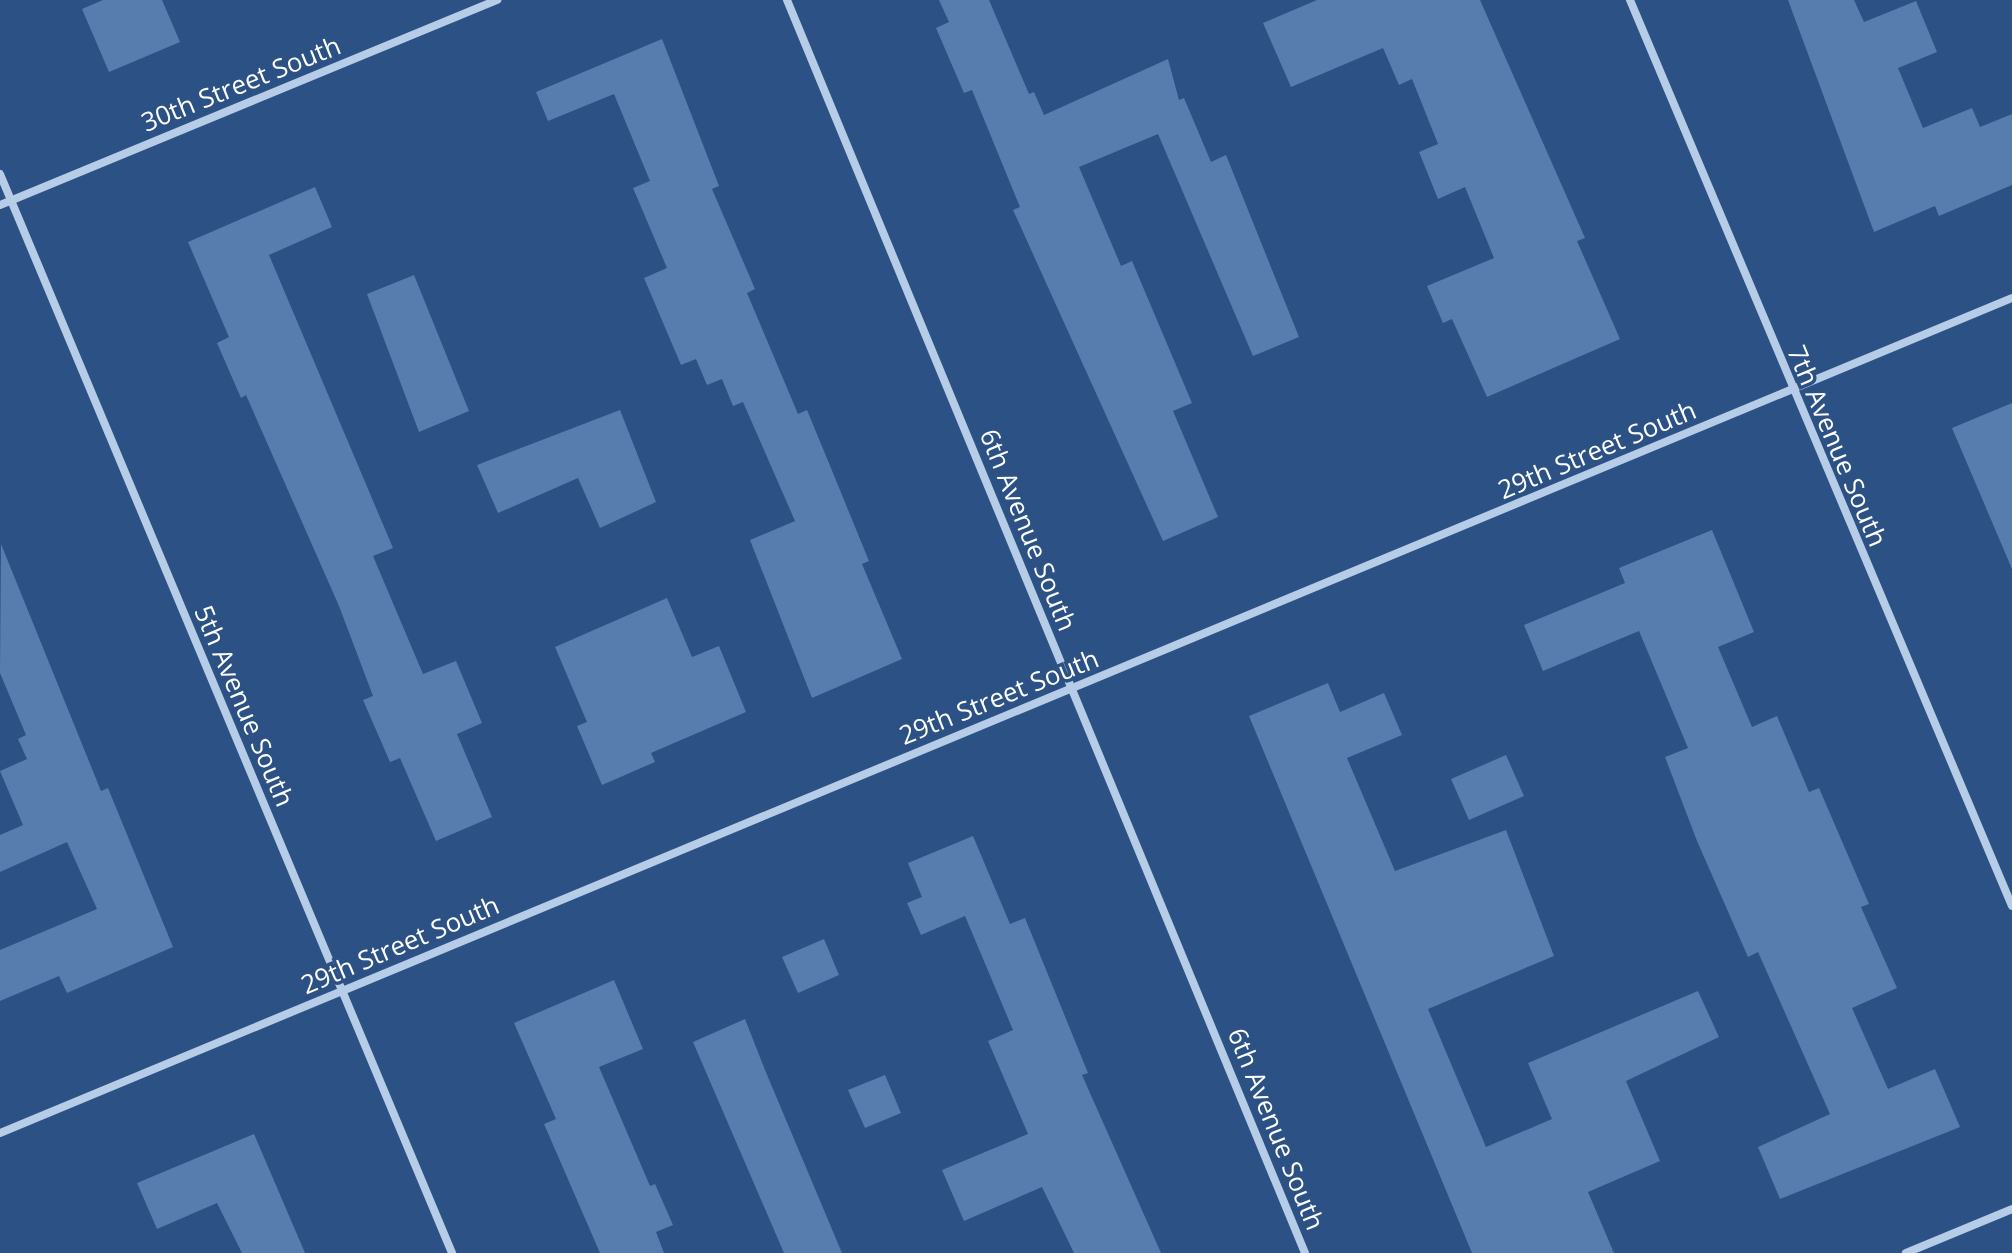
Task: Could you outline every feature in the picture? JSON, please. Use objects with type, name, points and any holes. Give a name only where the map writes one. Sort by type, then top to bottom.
[{"type":"street","name":"30th Street South","points":[[0,205],[497,0]]},
{"type":"street","name":"6th Avenue South","points":[[787,0],[1305,1253]]},
{"type":"street","name":"7th Avenue South","points":[[1630,0],[1791,390],[2012,906]]},
{"type":"street","name":"5th Avenue South","points":[[0,174],[452,1253]]},
{"type":"street","name":"29th Street South","points":[[0,1133],[1070,685],[1131,667],[2012,298]]},
{"type":"street","points":[[1906,1253],[2012,1209]]},
{"type":"building","points":[[103,0],[162,0],[180,42],[109,72],[82,9]]},
{"type":"building","points":[[939,0],[989,0],[1029,94],[1034,92],[1044,115],[1168,59],[1179,100],[1184,98],[1211,162],[1226,155],[1299,337],[1253,356],[1158,134],[1079,167],[1121,266],[1132,261],[1192,403],[1173,411],[1218,517],[1163,541],[1013,210],[1020,207],[972,90],[964,93],[936,28],[949,22]]},
{"type":"building","points":[[1317,0],[1480,0],[1585,238],[1577,241],[1620,339],[1487,397],[1452,319],[1443,323],[1427,286],[1494,258],[1465,187],[1438,199],[1419,152],[1438,144],[1412,79],[1399,85],[1383,48],[1291,87],[1263,23]]},
{"type":"building","points":[[1788,0],[1854,0],[1864,22],[1916,1],[1937,52],[1898,68],[1923,128],[1972,108],[1980,127],[2012,114],[2012,185],[1939,216],[1935,206],[1874,232]]},
{"type":"building","points":[[662,39],[719,186],[712,189],[755,289],[747,293],[798,414],[807,410],[869,561],[862,564],[902,659],[812,698],[750,540],[795,521],[743,402],[733,406],[722,379],[707,385],[696,359],[681,365],[644,278],[667,268],[633,188],[650,181],[614,94],[548,121],[536,92]]},
{"type":"building","points":[[315,187],[332,227],[269,255],[393,548],[373,556],[423,674],[456,661],[482,723],[457,734],[492,817],[436,841],[400,758],[390,762],[363,700],[373,696],[339,606],[246,395],[241,398],[217,343],[229,337],[188,242]]},
{"type":"building","points":[[414,275],[469,411],[419,432],[367,294]]},
{"type":"building","points":[[2012,403],[2012,569],[1952,428]]},
{"type":"building","points":[[620,410],[656,502],[600,528],[578,478],[498,513],[477,465]]},
{"type":"building","points":[[1712,530],[1754,632],[1718,647],[1752,727],[1777,716],[1809,792],[1819,788],[1869,904],[1861,907],[1897,988],[1852,1008],[1888,1089],[1935,1069],[1960,1127],[1780,1199],[1758,1147],[1830,1114],[1758,952],[1748,957],[1697,841],[1665,757],[1688,748],[1639,631],[1543,671],[1524,625],[1625,583],[1619,568]]},
{"type":"building","points":[[1,544],[101,791],[108,788],[173,947],[67,993],[59,976],[0,1001],[0,950],[97,909],[67,842],[0,872],[0,835],[23,825],[0,771],[27,759],[18,739],[26,735],[0,673]]},
{"type":"building","points":[[667,598],[692,657],[719,646],[746,712],[651,753],[655,762],[602,785],[577,726],[587,722],[555,647]]},
{"type":"building","points":[[1328,683],[1340,712],[1384,693],[1402,735],[1347,758],[1395,871],[1506,830],[1554,956],[1428,1009],[1486,1147],[1552,1119],[1528,1063],[1698,991],[1719,1037],[1626,1081],[1660,1161],[1588,1192],[1614,1253],[1472,1253],[1249,716]]},
{"type":"building","points":[[1506,755],[1524,796],[1469,820],[1451,779]]},
{"type":"building","points":[[973,836],[1010,924],[1025,918],[1088,1073],[1082,1075],[1161,1253],[1074,1253],[1042,1187],[964,1221],[942,1170],[1028,1134],[988,1041],[1013,1030],[965,916],[921,935],[907,903],[922,897],[908,863]]},
{"type":"building","points":[[824,939],[839,975],[798,993],[782,957]]},
{"type":"building","points":[[614,980],[643,1049],[599,1067],[650,1186],[655,1184],[673,1225],[656,1232],[664,1253],[600,1253],[544,1124],[556,1119],[514,1023]]},
{"type":"building","points":[[745,1019],[842,1253],[784,1253],[693,1042]]},
{"type":"building","points":[[885,1075],[901,1113],[865,1128],[848,1090]]},
{"type":"building","points":[[254,1134],[305,1253],[242,1253],[217,1203],[157,1229],[137,1183]]}]
